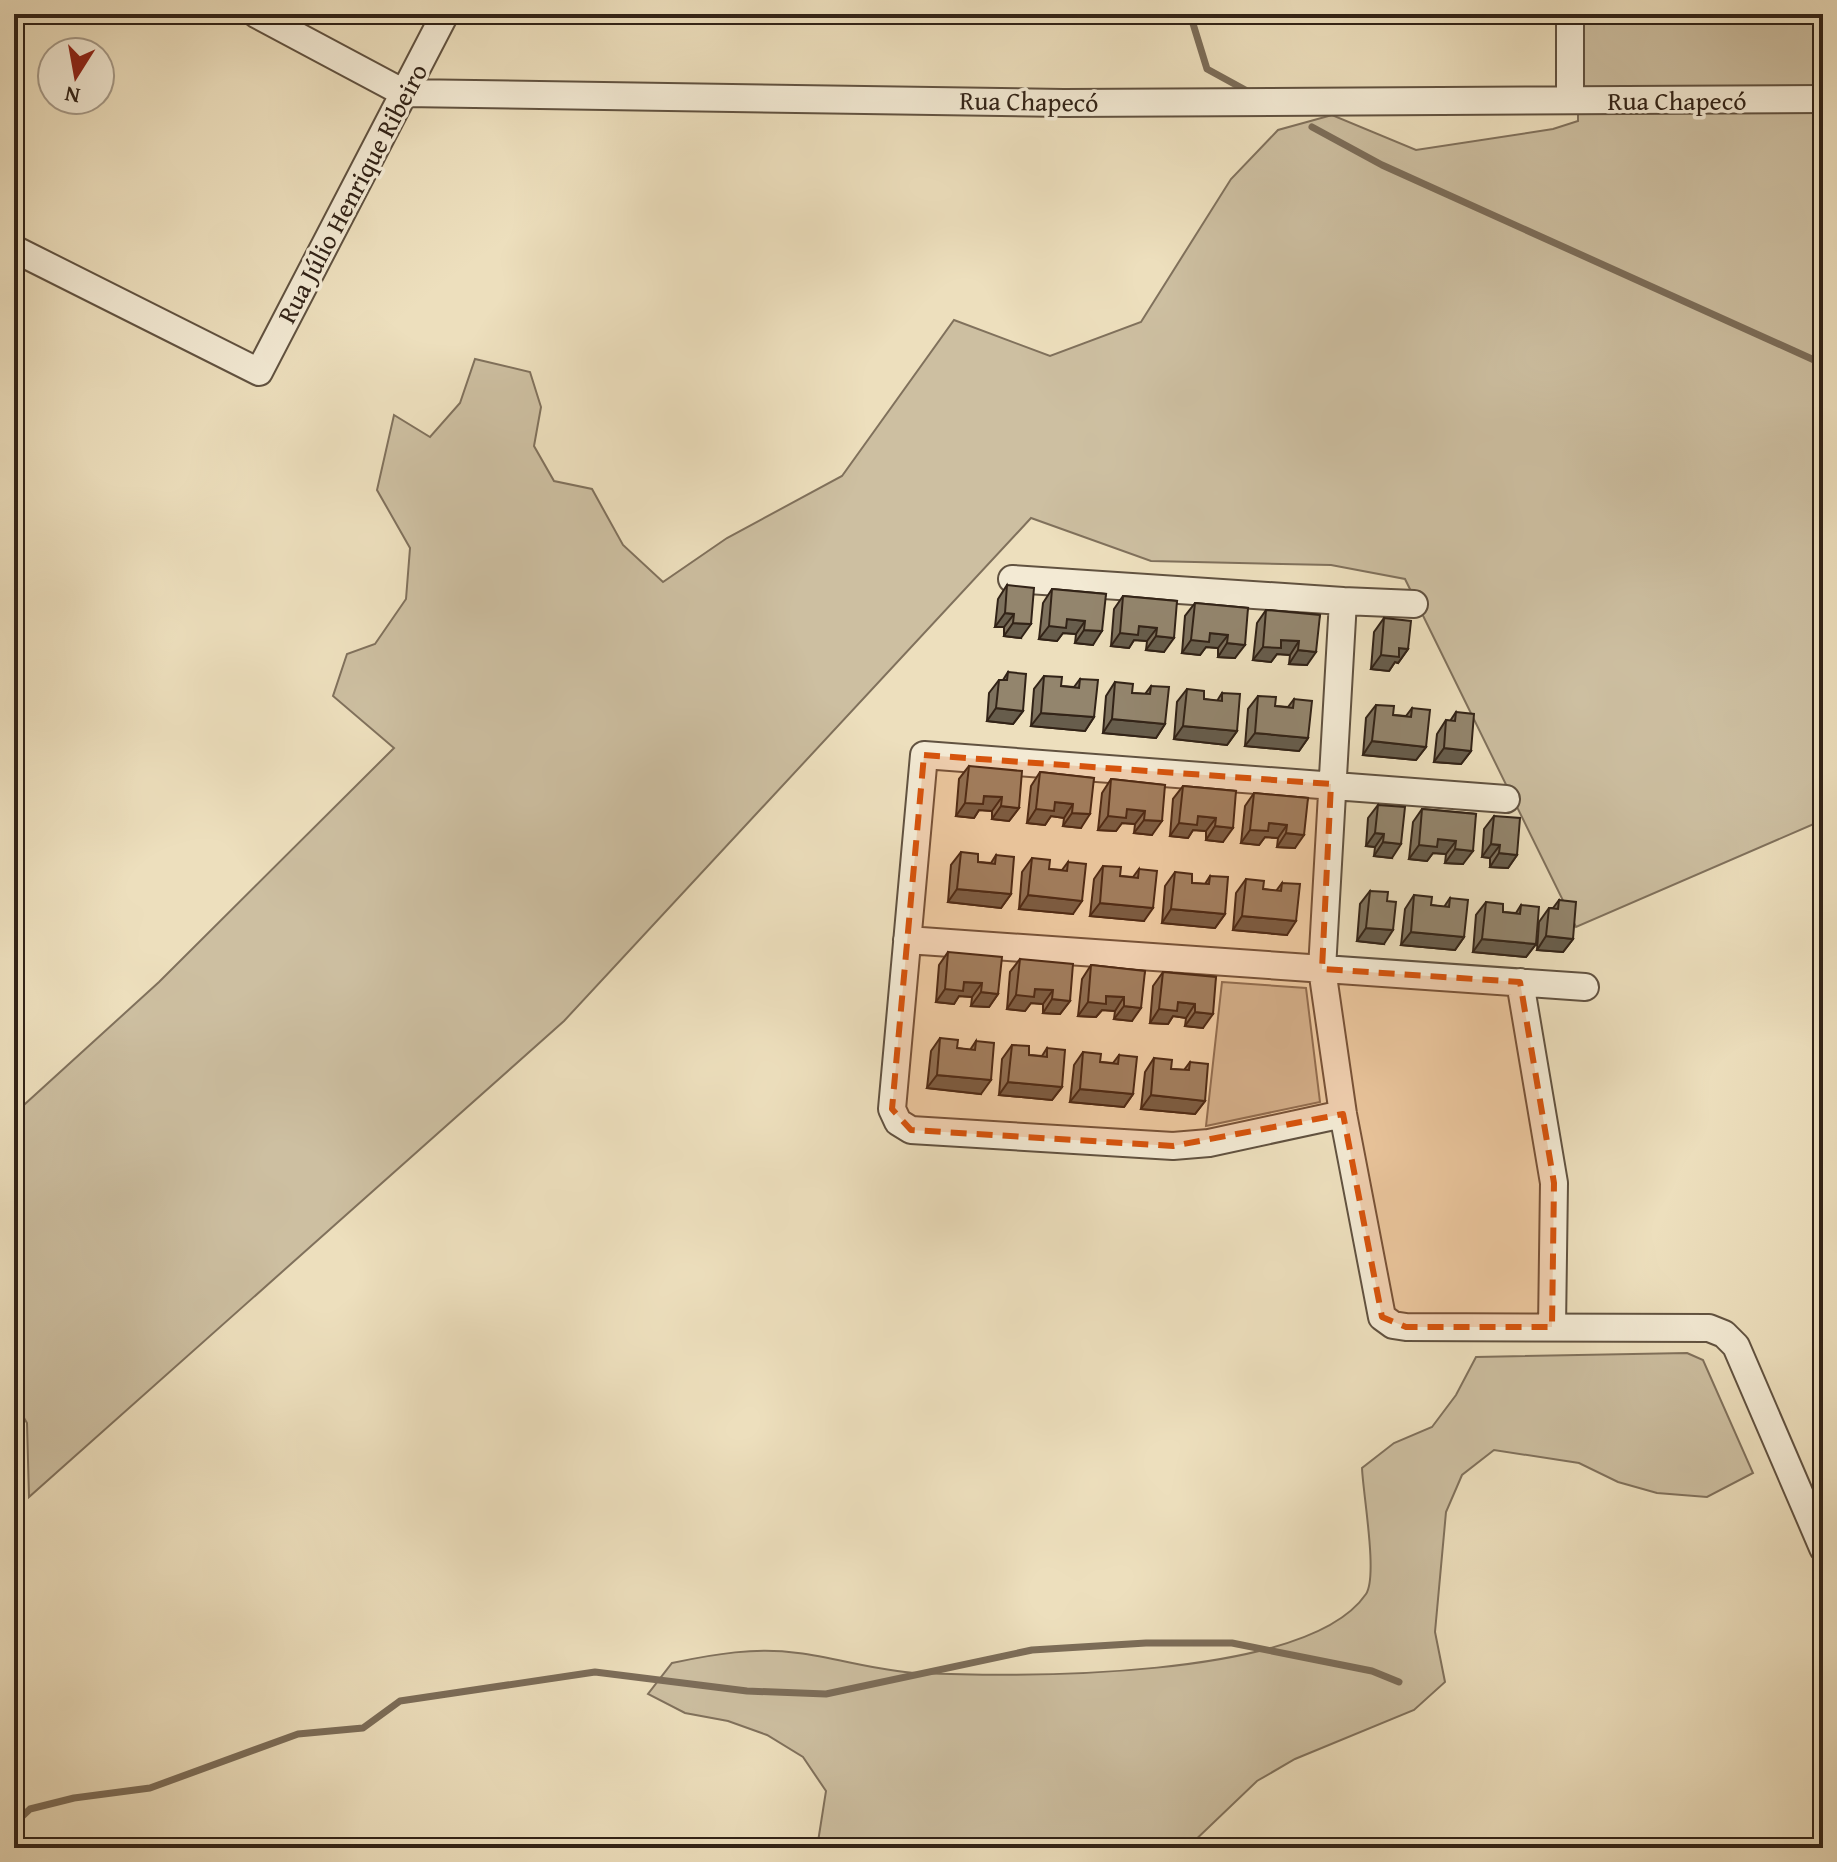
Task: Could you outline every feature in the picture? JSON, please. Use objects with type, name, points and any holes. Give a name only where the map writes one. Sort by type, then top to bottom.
[{"type":"street","name":"Rua Chapecó","points":[[256,14],[404,93],[1064,103],[1823,99]]},
{"type":"street","name":"Rua Júlio Henrique Ribeiro","points":[[14,249],[259,372],[445,14]]},
{"type":"street","points":[[1570,14],[1570,100]]},
{"type":"street","points":[[1012,579],[1414,604]]},
{"type":"street","points":[[1343,601],[1322,969],[1343,1114],[1382,1317],[1393,1325],[1406,1327],[1709,1328],[1724,1334],[1736,1346],[1823,1548]]},
{"type":"street","points":[[1343,1114],[1209,1143],[1173,1146],[911,1130],[898,1122],[892,1109],[924,755],[1506,799]]},
{"type":"street","points":[[907,940],[1585,987]]},
{"type":"street","points":[[1520,982],[1554,1183],[1552,1327]]},
{"type":"highlighted area","points":[[924,755],[1331,784],[1322,969],[1520,982],[1554,1183],[1552,1327],[1406,1327],[1382,1317],[1343,1114],[1173,1146],[911,1130],[892,1109]]},
{"type":"shaded area","points":[[1578,14],[1823,14],[1823,820],[1576,927],[1405,579],[1331,565],[1151,561],[1031,518],[564,1021],[29,1497],[27,1423],[14,1401],[14,1114],[159,982],[394,748],[333,696],[347,654],[375,644],[406,599],[410,548],[377,490],[394,415],[430,437],[460,403],[475,359],[530,372],[541,407],[534,446],[554,481],[592,489],[623,545],[663,582],[727,538],[842,476],[954,320],[1050,356],[1141,322],[1231,179],[1278,130],[1332,115],[1416,150],[1553,129],[1578,121]]},
{"type":"shaded area","points":[[1222,982],[1306,988],[1320,1102],[1206,1126]]},
{"type":"shaded area","points":[[1687,1353],[1703,1360],[1753,1473],[1707,1497],[1657,1493],[1618,1482],[1579,1463],[1494,1450],[1462,1475],[1446,1512],[1435,1632],[1445,1682],[1414,1710],[1295,1759],[1257,1781],[1187,1848],[817,1848],[826,1791],[803,1757],[767,1735],[728,1721],[685,1713],[648,1694],[672,1663],[735,1652],[798,1653],[918,1673],[1021,1675],[1157,1668],[1224,1658],[1285,1644],[1334,1623],[1366,1594],[1371,1570],[1362,1468],[1394,1443],[1432,1427],[1456,1395],[1476,1357]]},
{"type":"building","points":[[1007,585],[1034,588],[1031,624],[1013,623],[1014,614],[1005,613]]},
{"type":"building","points":[[1052,589],[1106,594],[1102,631],[1084,630],[1085,621],[1067,619],[1066,628],[1049,626]]},
{"type":"building","points":[[1123,596],[1177,601],[1174,638],[1156,636],[1157,628],[1139,626],[1138,635],[1120,633]]},
{"type":"building","points":[[1195,603],[1248,608],[1245,645],[1227,643],[1228,635],[1210,633],[1209,642],[1191,640]]},
{"type":"building","points":[[1266,610],[1320,615],[1316,652],[1298,650],[1299,641],[1281,640],[1281,648],[1263,647]]},
{"type":"building","points":[[1384,618],[1411,621],[1408,649],[1399,648],[1399,657],[1381,655]]},
{"type":"building","points":[[1008,672],[1026,674],[1023,711],[996,708],[999,680],[1007,680]]},
{"type":"building","points":[[1044,676],[1062,677],[1061,686],[1079,688],[1080,679],[1098,680],[1094,717],[1041,713]]},
{"type":"building","points":[[1115,682],[1133,684],[1132,693],[1150,694],[1151,686],[1169,687],[1165,724],[1112,719]]},
{"type":"building","points":[[1187,689],[1204,691],[1204,699],[1222,701],[1222,693],[1240,694],[1237,731],[1183,726]]},
{"type":"building","points":[[1258,696],[1276,697],[1275,706],[1293,708],[1294,699],[1312,701],[1308,738],[1255,733]]},
{"type":"building","points":[[1376,705],[1394,706],[1393,715],[1411,717],[1412,708],[1430,710],[1426,747],[1372,741]]},
{"type":"building","points":[[1456,712],[1474,714],[1471,751],[1444,748],[1446,720],[1455,721]]},
{"type":"building","points":[[969,766],[1022,771],[1019,808],[1001,806],[1002,797],[984,796],[983,804],[965,803]]},
{"type":"building","points":[[1040,772],[1094,778],[1090,814],[1072,813],[1073,804],[1055,802],[1054,811],[1036,809]]},
{"type":"building","points":[[1111,779],[1165,785],[1162,821],[1144,820],[1145,811],[1127,809],[1126,818],[1108,816]]},
{"type":"building","points":[[1183,786],[1236,791],[1233,828],[1215,826],[1216,818],[1198,816],[1197,825],[1179,823]]},
{"type":"building","points":[[1254,793],[1308,798],[1304,835],[1286,833],[1287,825],[1269,823],[1268,831],[1250,830]]},
{"type":"building","points":[[1378,805],[1405,807],[1401,844],[1383,842],[1384,834],[1375,833]]},
{"type":"building","points":[[1422,809],[1476,814],[1473,851],[1455,849],[1456,841],[1438,839],[1437,847],[1419,845]]},
{"type":"building","points":[[1494,816],[1520,818],[1517,855],[1499,853],[1500,845],[1491,844]]},
{"type":"building","points":[[961,852],[978,854],[978,862],[995,864],[996,855],[1014,857],[1011,894],[957,889]]},
{"type":"building","points":[[1032,858],[1050,860],[1049,869],[1067,871],[1068,862],[1086,864],[1082,901],[1028,895]]},
{"type":"building","points":[[1103,866],[1121,867],[1120,876],[1138,878],[1139,869],[1157,871],[1153,908],[1100,903]]},
{"type":"building","points":[[1175,872],[1192,874],[1192,883],[1209,884],[1210,876],[1228,877],[1225,914],[1171,909]]},
{"type":"building","points":[[1246,879],[1264,881],[1263,889],[1281,891],[1282,883],[1300,884],[1296,921],[1242,916]]},
{"type":"building","points":[[1370,891],[1388,892],[1387,901],[1396,902],[1393,930],[1366,928]]},
{"type":"building","points":[[1414,895],[1432,897],[1431,905],[1449,907],[1450,898],[1468,900],[1464,937],[1411,932]]},
{"type":"building","points":[[1559,900],[1576,902],[1573,939],[1546,936],[1549,908],[1558,909]]},
{"type":"building","points":[[1486,902],[1503,904],[1503,912],[1520,914],[1521,905],[1539,907],[1536,944],[1482,939]]},
{"type":"building","points":[[948,952],[1002,957],[998,994],[981,992],[982,983],[964,982],[963,991],[945,989]]},
{"type":"building","points":[[1020,959],[1073,964],[1070,1001],[1052,999],[1053,990],[1035,989],[1034,997],[1016,995]]},
{"type":"building","points":[[1091,965],[1145,971],[1141,1008],[1124,1006],[1124,997],[1106,996],[1106,1004],[1088,1002]]},
{"type":"building","points":[[1163,972],[1216,977],[1213,1014],[1195,1012],[1195,1004],[1178,1002],[1177,1011],[1159,1009]]},
{"type":"building","points":[[940,1038],[958,1040],[957,1048],[975,1050],[976,1041],[994,1043],[991,1080],[937,1075]]},
{"type":"building","points":[[1012,1045],[1029,1046],[1029,1055],[1047,1057],[1047,1048],[1065,1050],[1062,1087],[1008,1082]]},
{"type":"building","points":[[1083,1052],[1101,1054],[1100,1062],[1118,1064],[1119,1055],[1137,1057],[1133,1094],[1080,1089]]},
{"type":"building","points":[[1154,1058],[1172,1060],[1171,1069],[1189,1070],[1190,1062],[1208,1064],[1205,1101],[1151,1095]]},
{"type":"waterway","points":[[1190,14],[1207,69],[1249,92]]},
{"type":"waterway","points":[[1312,127],[1382,165],[1823,364]]},
{"type":"waterway","points":[[14,1824],[30,1809],[74,1798],[150,1788],[298,1734],[363,1728],[400,1701],[595,1672],[747,1691],[826,1694],[1032,1650],[1146,1643],[1232,1643],[1372,1671],[1399,1682]]}]
